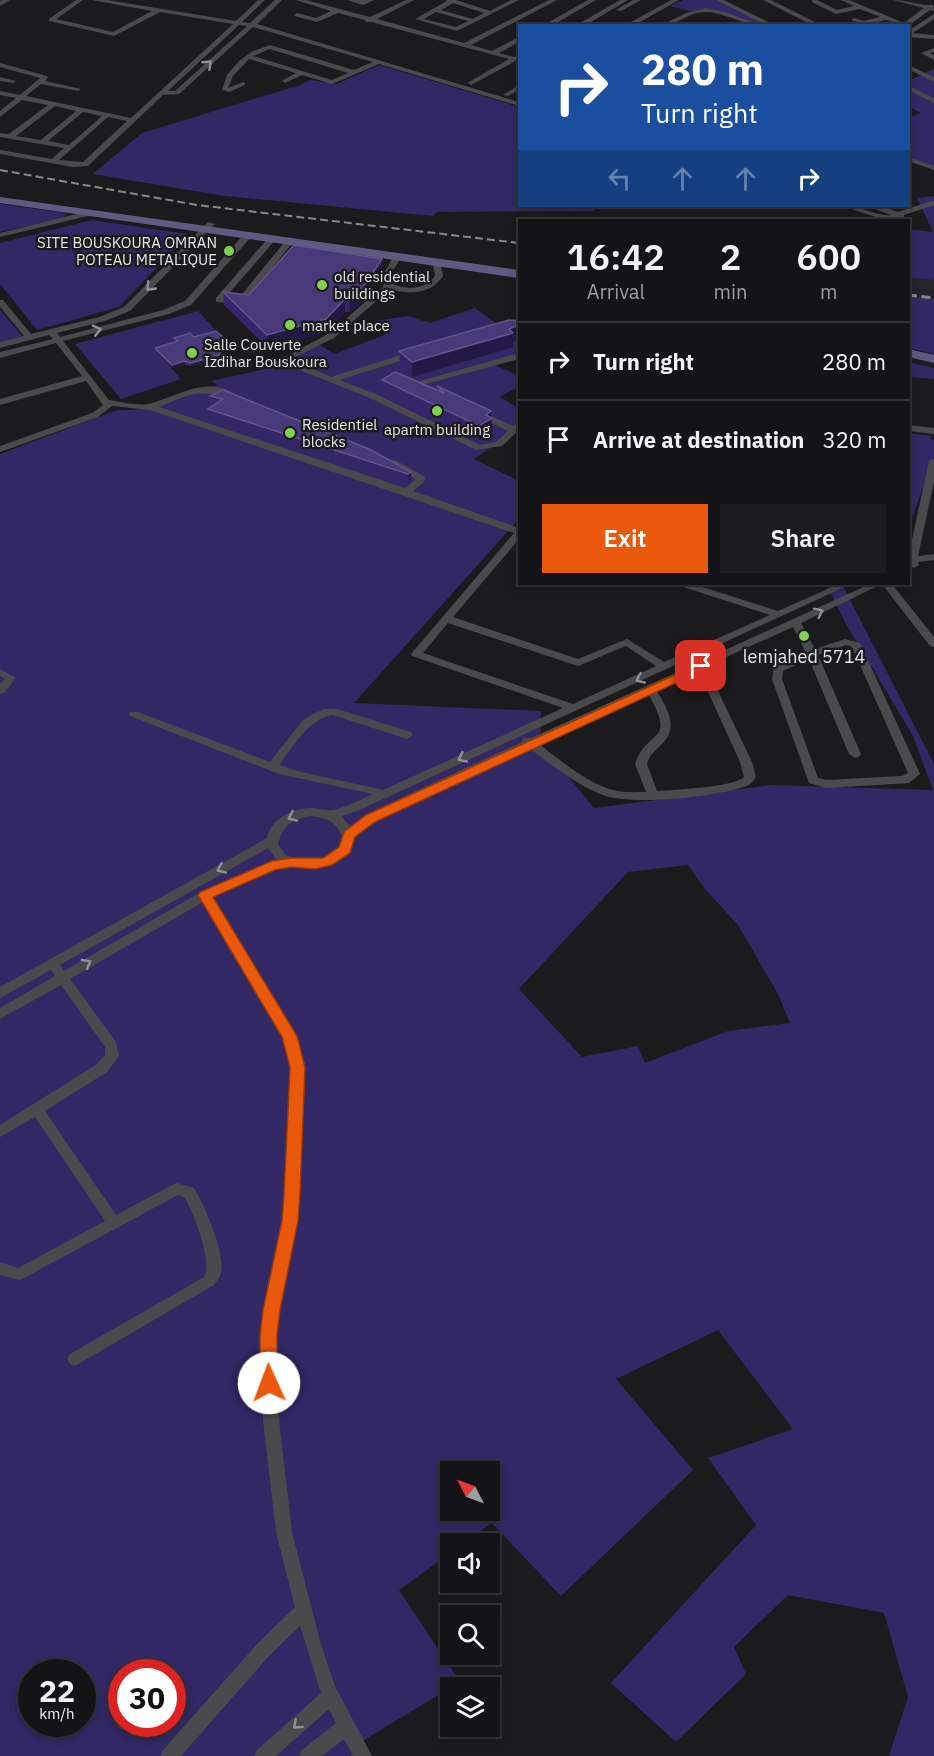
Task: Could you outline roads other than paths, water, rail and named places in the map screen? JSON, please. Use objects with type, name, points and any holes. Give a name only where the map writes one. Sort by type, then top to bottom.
[{"type":"street","points":[[0,4],[7,0]]},
{"type":"street","points":[[80,0],[51,20],[116,34],[166,5]]},
{"type":"street","points":[[95,0],[253,22],[377,63],[518,99]]},
{"type":"street","points":[[135,0],[240,20]]},
{"type":"street","points":[[0,153],[77,166],[85,164],[262,0]]},
{"type":"street","points":[[162,93],[177,93],[279,0]]},
{"type":"street","points":[[299,0],[368,21],[518,60]]},
{"type":"street","points":[[350,0],[361,3],[371,0]]},
{"type":"street","points":[[368,21],[411,0]]},
{"type":"street","points":[[464,46],[554,0]]},
{"type":"street","points":[[548,24],[559,16],[594,0]]},
{"type":"street","points":[[559,16],[580,24],[625,0]]},
{"type":"street","points":[[596,24],[638,0]]},
{"type":"street","points":[[631,24],[676,0]]},
{"type":"street","points":[[719,0],[733,3],[781,24]]},
{"type":"street","points":[[766,0],[816,24]]},
{"type":"street","points":[[776,0],[826,24]]},
{"type":"street","points":[[844,0],[901,24]]},
{"type":"street","points":[[896,0],[932,7]]},
{"type":"street","points":[[491,13],[451,1],[418,19],[453,30],[516,2]]},
{"type":"street","points":[[814,1],[837,12],[861,7]]},
{"type":"street","points":[[733,3],[770,24]]},
{"type":"street","points":[[528,6],[545,11]]},
{"type":"street","points":[[906,24],[932,7]]},
{"type":"street","points":[[669,24],[698,9],[719,12],[749,22]]},
{"type":"street","points":[[435,10],[475,21]]},
{"type":"street","points":[[297,15],[318,20],[336,11]]},
{"type":"street","points":[[910,33],[934,16]]},
{"type":"street","points":[[854,20],[866,23],[886,18]]},
{"type":"street","points":[[910,34],[934,38]]},
{"type":"street","points":[[493,53],[518,40]]},
{"type":"street","points":[[285,67],[331,46],[408,65],[518,104]]},
{"type":"street","points":[[243,84],[230,90],[224,89],[226,78],[248,57],[257,50],[270,47],[356,73]]},
{"type":"street","points":[[934,50],[924,53],[934,58]]},
{"type":"street","points":[[248,57],[334,82],[377,63]]},
{"type":"street","points":[[467,85],[518,60]]},
{"type":"street","points":[[479,87],[518,60]]},
{"type":"street","points":[[910,63],[932,75]]},
{"type":"street","points":[[0,65],[43,75],[45,79],[0,115]]},
{"type":"street","points":[[399,69],[408,65]]},
{"type":"street","points":[[910,68],[932,75]]},
{"type":"street","points":[[285,81],[302,73]]},
{"type":"street","points":[[0,79],[12,81]]},
{"type":"street","points":[[42,82],[78,89]]},
{"type":"street","points":[[910,84],[933,93]]},
{"type":"street","points":[[506,95],[518,88]]},
{"type":"street","points":[[910,89],[934,101]]},
{"type":"street","points":[[0,93],[132,120]]},
{"type":"street","points":[[11,136],[55,103]]},
{"type":"street","points":[[43,142],[82,109]]},
{"type":"street","points":[[53,162],[108,114]]},
{"type":"street","points":[[0,135],[70,147]]},
{"type":"street","points":[[910,160],[934,168]]},
{"type":"street","points":[[0,195],[208,227],[248,236],[275,236],[290,241],[518,274]]},
{"type":"street","points":[[0,200],[518,267]]},
{"type":"street","points":[[878,207],[899,214],[934,204]]},
{"type":"street","points":[[849,207],[891,219],[901,216],[899,214]]},
{"type":"street","points":[[0,235],[89,213]]},
{"type":"street","points":[[0,355],[119,314],[136,301],[208,227]]},
{"type":"street","points":[[213,291],[248,236]]},
{"type":"street","points":[[0,345],[166,312],[213,291],[275,236]]},
{"type":"street","points":[[213,291],[244,296],[290,241]]},
{"type":"street","points":[[398,256],[383,278],[383,283],[411,290],[430,286],[438,280],[436,261]]},
{"type":"street","points":[[388,286],[331,336],[287,358],[305,369],[373,396],[479,448],[499,444],[515,427],[469,409]]},
{"type":"street","points":[[136,301],[145,308],[166,312]]},
{"type":"street","points":[[0,302],[30,338]]},
{"type":"street","points":[[54,336],[108,403],[151,407],[518,532]]},
{"type":"street","points":[[331,380],[423,352]]},
{"type":"street","points":[[910,353],[934,359]]},
{"type":"street","points":[[414,384],[518,356]]},
{"type":"street","points":[[910,359],[934,365]]},
{"type":"street","points":[[375,366],[395,375]]},
{"type":"street","points":[[0,402],[86,378]]},
{"type":"street","points":[[405,379],[425,389]]},
{"type":"street","points":[[151,407],[201,388],[221,391],[243,400]]},
{"type":"street","points":[[0,449],[95,415],[106,408],[108,403]]},
{"type":"street","points":[[910,428],[934,431]]},
{"type":"street","points":[[383,458],[420,477],[418,484],[406,492]]},
{"type":"street","points":[[910,561],[934,461]]},
{"type":"street","points":[[518,533],[416,654],[574,708]]},
{"type":"street","points":[[910,565],[929,558]]},
{"type":"street","points":[[687,585],[778,614]]},
{"type":"street","points":[[291,862],[276,852],[272,841],[274,831],[287,818],[307,812],[329,814],[353,808],[844,585]]},
{"type":"street","points":[[349,835],[370,819],[875,585]]},
{"type":"street","points":[[888,585],[934,644]]},
{"type":"street","points":[[447,619],[578,663],[627,642],[664,668]]},
{"type":"street","points":[[796,622],[855,754]]},
{"type":"street","points":[[845,642],[856,645],[914,769],[912,777],[826,784],[813,780],[776,675],[785,665],[812,654],[845,642]]},
{"type":"street","points":[[516,734],[610,794],[630,797],[652,795],[736,786],[749,781],[746,762],[701,666],[689,655]]},
{"type":"street","points":[[0,672],[9,676],[10,680],[0,691]]},
{"type":"street","points":[[651,690],[667,718],[668,728],[665,735],[646,754],[640,764],[652,795]]},
{"type":"street","points":[[272,767],[312,718],[325,711],[333,711],[406,735]]},
{"type":"street","points":[[134,714],[298,776],[350,783],[384,794]]},
{"type":"street","points":[[0,1014],[205,895],[254,873],[291,862],[315,865],[327,862],[345,850],[349,835],[346,826],[329,814]]},
{"type":"street","points":[[0,993],[272,841]]},
{"type":"street","points":[[205,895],[290,1036],[297,1067],[291,1212],[275,1282],[268,1365],[284,1532],[320,1666],[331,1695],[363,1756]]},
{"type":"street","points":[[0,1132],[102,1068],[112,1056],[111,1046],[52,963]]},
{"type":"street","points":[[37,1110],[116,1224]]},
{"type":"street","points":[[0,1268],[19,1274],[116,1224],[170,1190],[184,1189],[197,1205],[214,1257],[214,1273],[200,1289],[75,1359]]},
{"type":"street","points":[[169,1756],[262,1650],[304,1610]]},
{"type":"street","points":[[263,1756],[331,1695]]},
{"type":"street","points":[[308,1756],[347,1726]]},
{"type":"railway","points":[[0,170],[197,205],[518,243]]},
{"type":"railway","points":[[910,295],[934,298]]},
{"type":"place","name":"SITE BOUSKOURA OMRAN POTEAU METALIQUE","points":[[229,251]]},
{"type":"place","name":"old residential buildings","points":[[322,285]]},
{"type":"place","name":"market place","points":[[290,325]]},
{"type":"place","name":"Salle Couverte Izdihar Bouskoura","points":[[192,353]]},
{"type":"place","name":"apartm building","points":[[437,411]]},
{"type":"place","name":"Residentiel blocks","points":[[290,433]]},
{"type":"place","name":"lemjahed 5714","points":[[804,636]]}]
